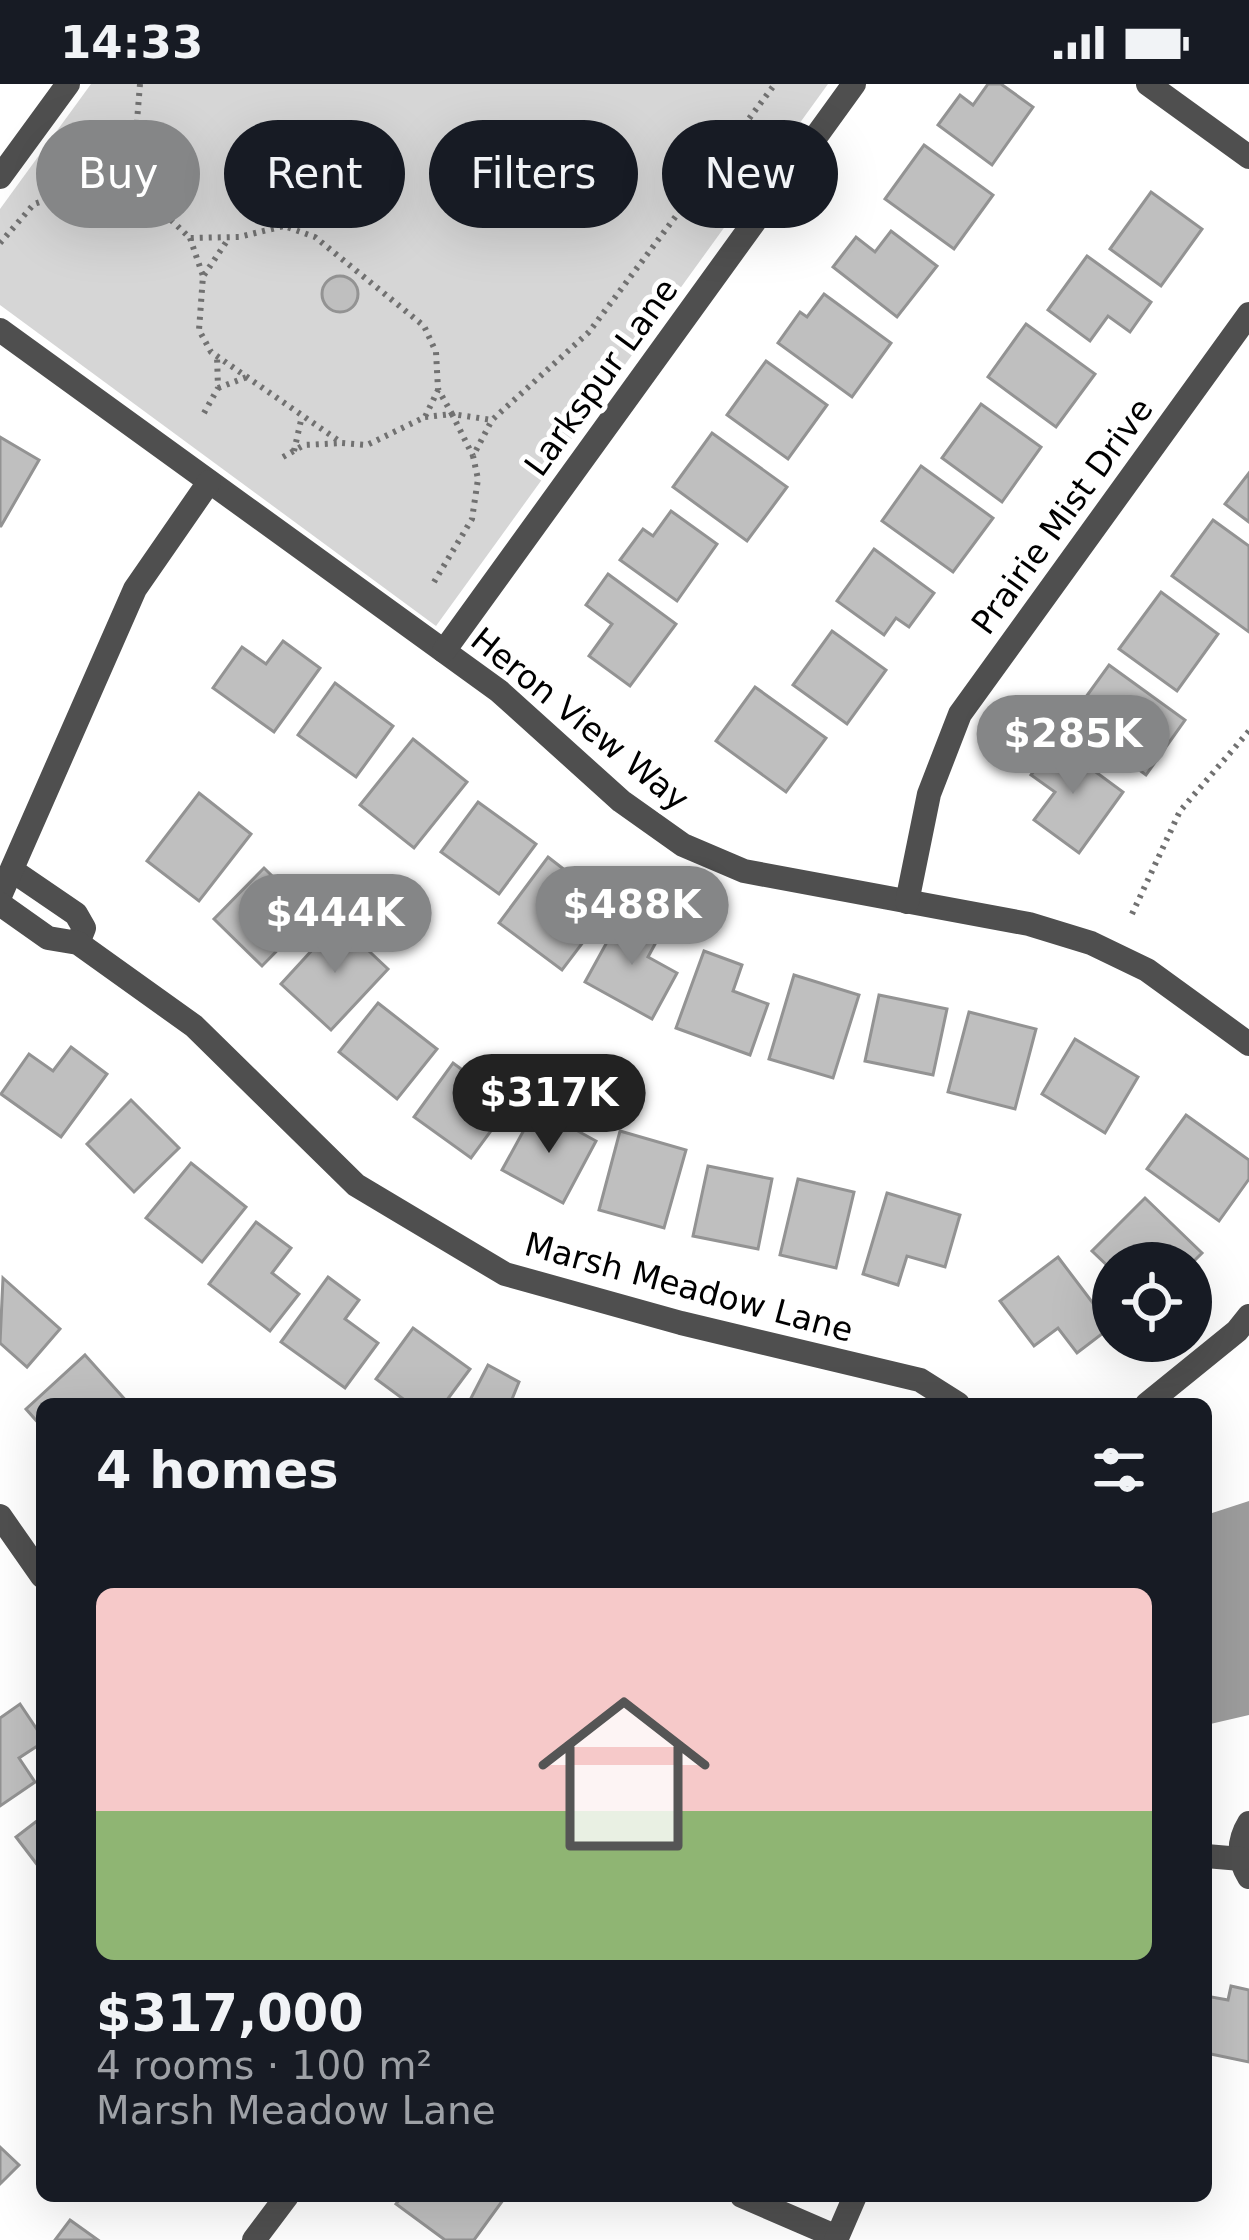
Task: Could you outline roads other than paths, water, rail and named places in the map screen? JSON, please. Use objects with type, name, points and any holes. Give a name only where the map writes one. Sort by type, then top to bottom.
[{"type":"street","points":[[0,178],[68,84]]},
{"type":"street","name":"Larkspur Lane","points":[[444,651],[854,84]]},
{"type":"street","points":[[1148,84],[1249,157]]},
{"type":"street","name":"Prairie Mist Drive","points":[[907,902],[929,794],[960,714],[1249,314]]},
{"type":"street","name":"Heron View Way","points":[[0,330],[499,691],[621,801],[683,845],[744,871],[1028,924],[1091,943],[1147,970],[1249,1044]]},
{"type":"street","points":[[13,871],[76,914],[84,928],[78,943],[48,938],[0,900],[135,589],[209,482]]},
{"type":"street","name":"Marsh Meadow Lane","points":[[78,943],[194,1025],[356,1185],[505,1274],[680,1323],[920,1381],[948,1398]]},
{"type":"street","points":[[1155,1398],[1249,1316]]},
{"type":"street","points":[[0,1516],[36,1567]]},
{"type":"street","points":[[1212,1858],[1245,1868],[1240,1842],[1249,1823]]},
{"type":"street","points":[[254,2240],[282,2202]]},
{"type":"street","points":[[755,2202],[836,2239],[852,2202]]}]
